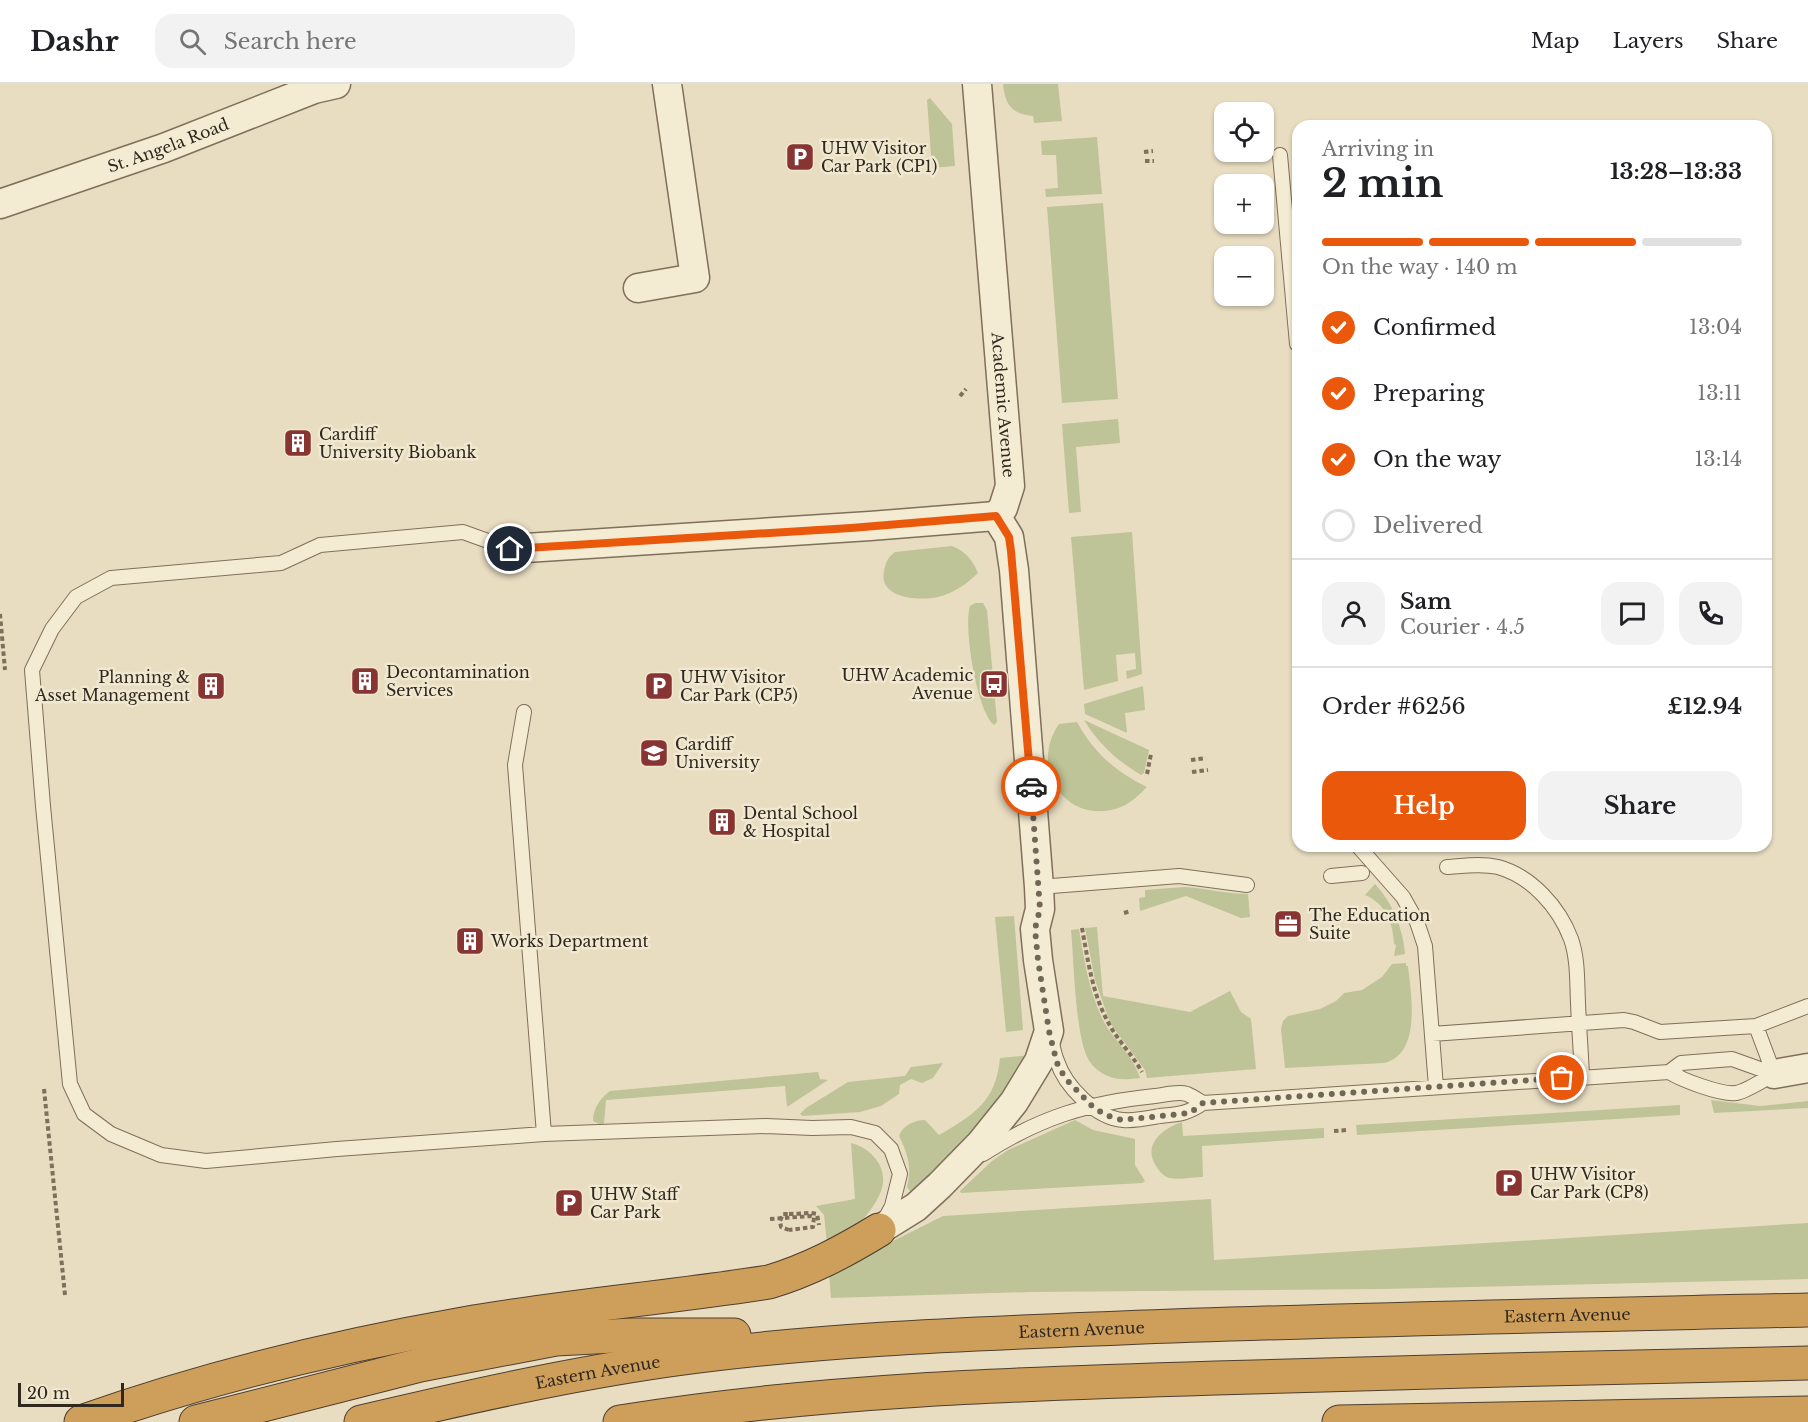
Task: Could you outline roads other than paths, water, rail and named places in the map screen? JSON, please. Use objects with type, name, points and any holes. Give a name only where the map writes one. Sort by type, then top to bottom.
[{"type":"highway","points":[[81,1422],[152,1397],[229,1374],[329,1351],[464,1324],[769,1282],[822,1263],[879,1230]]},
{"type":"highway","name":"Eastern Avenue","points":[[361,1422],[457,1399],[562,1378],[671,1360],[798,1346],[960,1334],[1293,1321],[1808,1310]]},
{"type":"highway","points":[[196,1422],[420,1365],[556,1339],[633,1335],[960,1334]]},
{"type":"highway","points":[[620,1422],[780,1400],[963,1386],[1808,1363]]},
{"type":"highway","points":[[762,1422],[963,1386]]},
{"type":"highway","points":[[1340,1422],[1808,1413]]},
{"type":"street","name":"St. Angela Road","points":[[0,204],[164,148],[260,96],[336,84]]},
{"type":"street","points":[[638,288],[695,278],[667,84]]},
{"type":"street","name":"Academic Avenue","points":[[977,84],[1010,486],[1003,508],[996,516]]},
{"type":"street","points":[[510,549],[996,516],[1009,537],[1014,570],[1039,887],[1040,909],[1035,929],[1049,1031],[1040,1060],[1014,1102],[981,1143],[916,1207],[879,1230]]},
{"type":"street","points":[[1774,1074],[1808,1068]]},
{"type":"lane","points":[[1280,155],[1292,288]]},
{"type":"lane","points":[[510,549],[463,532],[320,545],[281,563],[111,578],[76,597],[52,629],[32,669],[70,1084],[84,1114],[111,1134],[161,1155],[206,1161],[544,1134],[766,1126],[812,1128],[851,1126],[874,1133],[891,1149],[900,1174],[892,1206],[879,1230]]},
{"type":"lane","points":[[524,712],[515,765],[544,1134]]},
{"type":"lane","points":[[1363,852],[1404,897],[1417,922],[1425,946],[1436,1087]]},
{"type":"lane","points":[[1447,867],[1479,865],[1497,867],[1527,881],[1545,897],[1562,922],[1570,939],[1575,960],[1582,1077]]},
{"type":"lane","points":[[1331,876],[1362,873]]},
{"type":"lane","points":[[1039,887],[1179,876],[1247,885]]},
{"type":"lane","points":[[1432,1034],[1624,1020],[1660,1032],[1756,1026],[1808,1006]]},
{"type":"lane","points":[[1756,1026],[1774,1074]]},
{"type":"lane","points":[[1049,1031],[1057,1063],[1065,1078],[1091,1105],[1105,1115],[1122,1120],[1190,1113],[1203,1103]]},
{"type":"lane","points":[[940,1185],[1002,1142],[1064,1113],[1119,1100],[1185,1093],[1203,1103],[1669,1072],[1681,1064],[1732,1059],[1774,1074]]},
{"type":"lane","points":[[1669,1072],[1680,1079],[1737,1093],[1774,1074]]},
{"type":"place","name":"UHW Visitor Car Park (CP1)","points":[[800,157]]},
{"type":"place","name":"Cardiff University Biobank","points":[[298,443]]},
{"type":"place","name":"Decontamination Services","points":[[365,681]]},
{"type":"place","name":"UHW Academic Avenue","points":[[994,684]]},
{"type":"place","name":"Planning & Asset Management","points":[[211,686]]},
{"type":"place","name":"UHW Visitor Car Park (CP5)","points":[[659,686]]},
{"type":"place","name":"Cardiff University","points":[[654,753]]},
{"type":"place","name":"Dental School & Hospital","points":[[722,822]]},
{"type":"place","name":"The Education Suite","points":[[1288,924]]},
{"type":"place","name":"Works Department","points":[[470,941]]},
{"type":"place","name":"UHW Visitor Car Park (CP8)","points":[[1509,1183]]},
{"type":"place","name":"UHW Staff Car Park","points":[[569,1203]]}]
